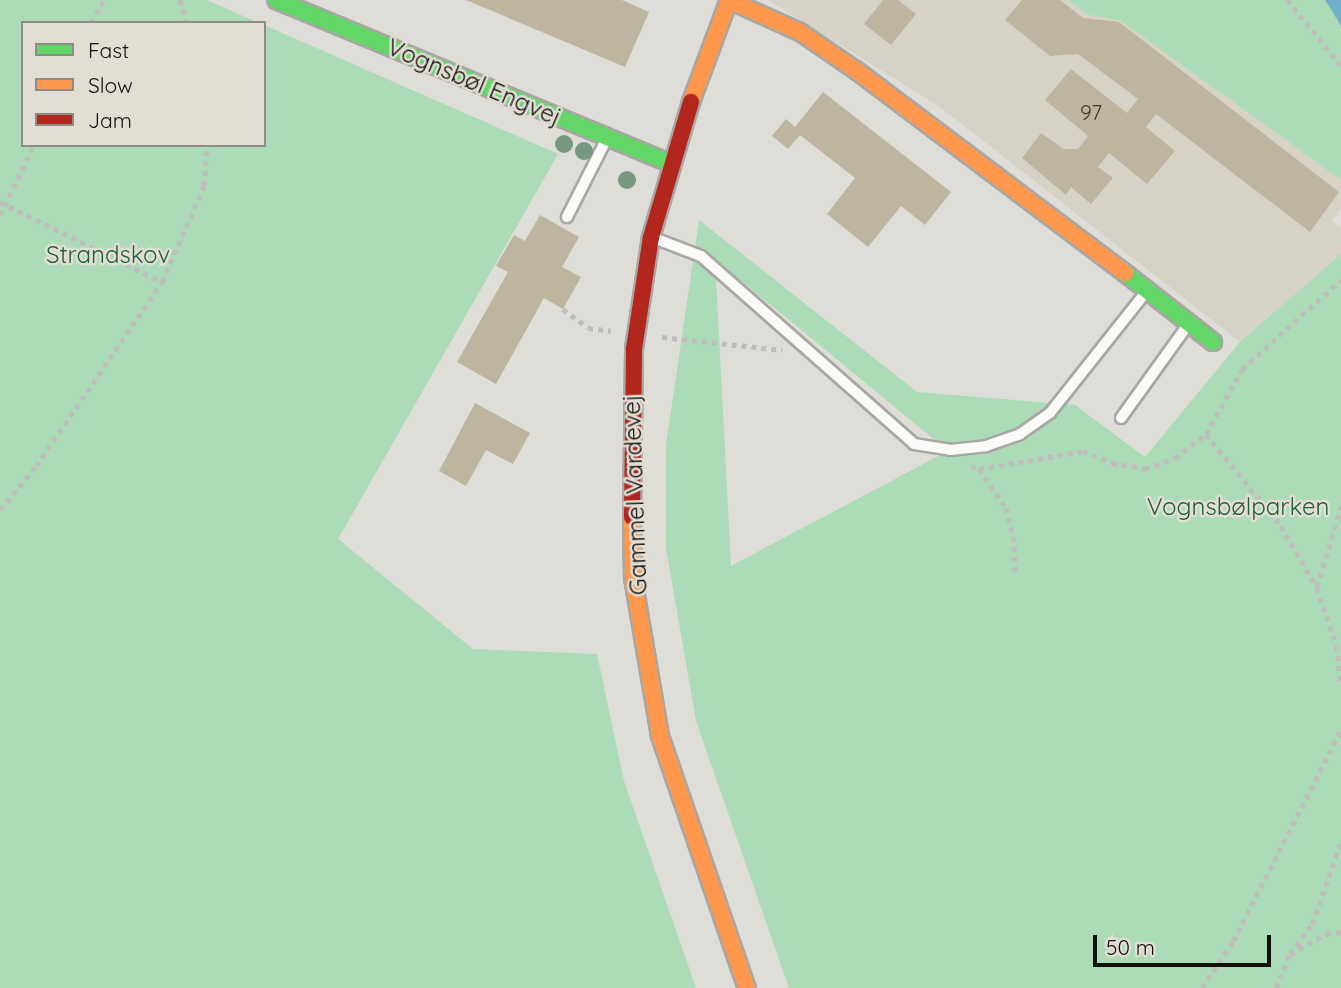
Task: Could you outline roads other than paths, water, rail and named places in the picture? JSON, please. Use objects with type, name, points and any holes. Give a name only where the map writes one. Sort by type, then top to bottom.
[{"type":"street","name":"Vognsbøl Engvej","points":[[276,0],[672,164]]},
{"type":"street","name":"Gammel Vardevej","points":[[747,988],[660,736],[633,578],[630,407],[636,334],[651,237],[699,76],[729,0],[800,32],[857,71],[999,174],[1213,342]]},
{"type":"lane","points":[[567,217],[607,138]]},
{"type":"lane","points":[[651,237],[701,256],[914,444],[950,450],[986,446],[1020,434],[1050,413],[1146,291]]},
{"type":"lane","points":[[1121,418],[1189,323]]},
{"type":"water","points":[[1325,0],[1341,0],[1341,26],[1329,6]]},
{"type":"park label","name":"Strandskov","points":[[108,255]]},
{"type":"park label","name":"Vognsbølparken","points":[[1238,507]]}]
